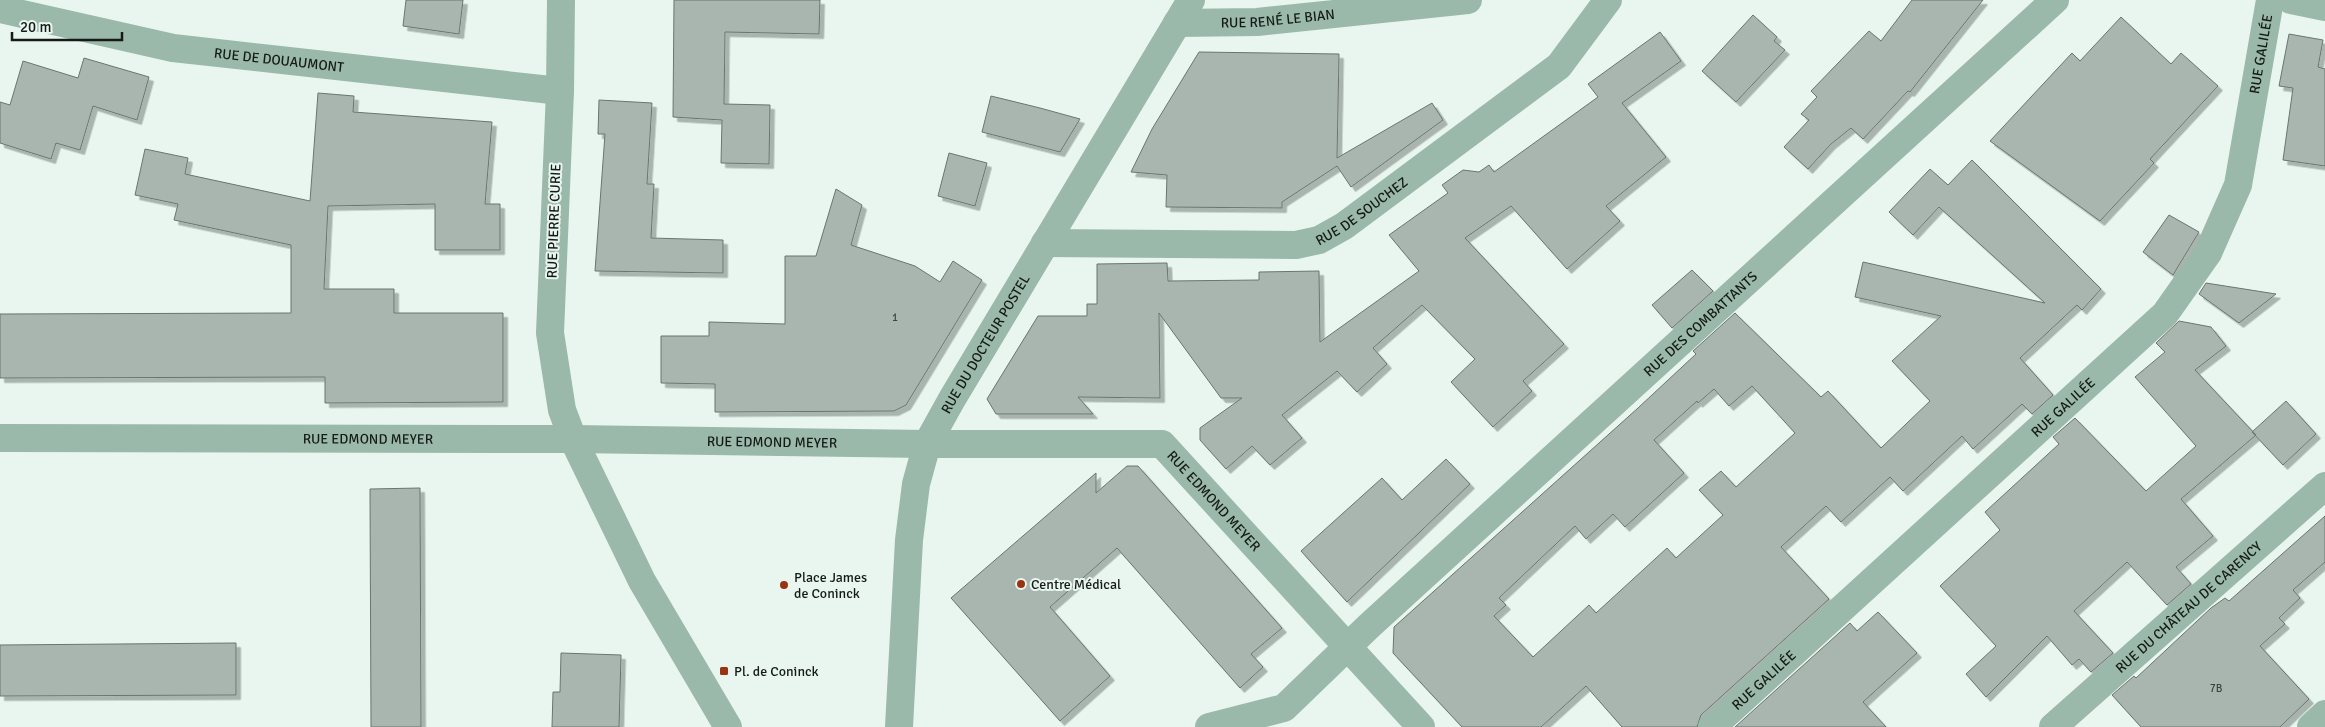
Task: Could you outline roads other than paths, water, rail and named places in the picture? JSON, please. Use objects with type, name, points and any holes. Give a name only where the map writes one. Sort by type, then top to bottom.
[{"type":"street","name":"RUE PIERRE CURIE","points":[[561,0],[560,91],[550,333],[562,410],[572,438]]},
{"type":"street","name":"RUE DU DOCTEUR POSTEL","points":[[899,727],[909,540],[916,484],[927,444],[1045,243],[1192,0]]},
{"type":"street","name":"RUE RENÉ LE BIAN","points":[[1177,23],[1257,22],[1468,0]]},
{"type":"street","name":"RUE DE SOUCHEZ","points":[[1045,243],[1296,244],[1319,240],[1344,226],[1559,66],[1608,0]]},
{"type":"street","name":"RUE DES COMBATTANTS","points":[[1209,727],[1284,708],[1346,647],[2055,0]]},
{"type":"street","name":"RUE GALILÉE","points":[[1712,727],[2165,314],[2208,254],[2238,185],[2270,0]]},
{"type":"street","points":[[2291,0],[2325,7]]},
{"type":"street","name":"RUE DE DOUAUMONT","points":[[0,9],[173,48],[560,91]]},
{"type":"street","name":"RUE EDMOND MEYER","points":[[0,438],[572,438],[927,444],[1162,444],[1421,727]]},
{"type":"street","points":[[572,438],[642,581],[728,727]]},
{"type":"street","name":"RUE DU CHÂTEAU DE CARENCY","points":[[2053,727],[2325,486]]},
{"type":"street","points":[[2310,727],[2325,714]]},
{"type":"place","name":"Centre Médical","points":[[1021,584]]},
{"type":"place","name":"Place James de Coninck","points":[[784,585]]},
{"type":"place","name":"Pl. de Coninck","points":[[724,671]]}]
